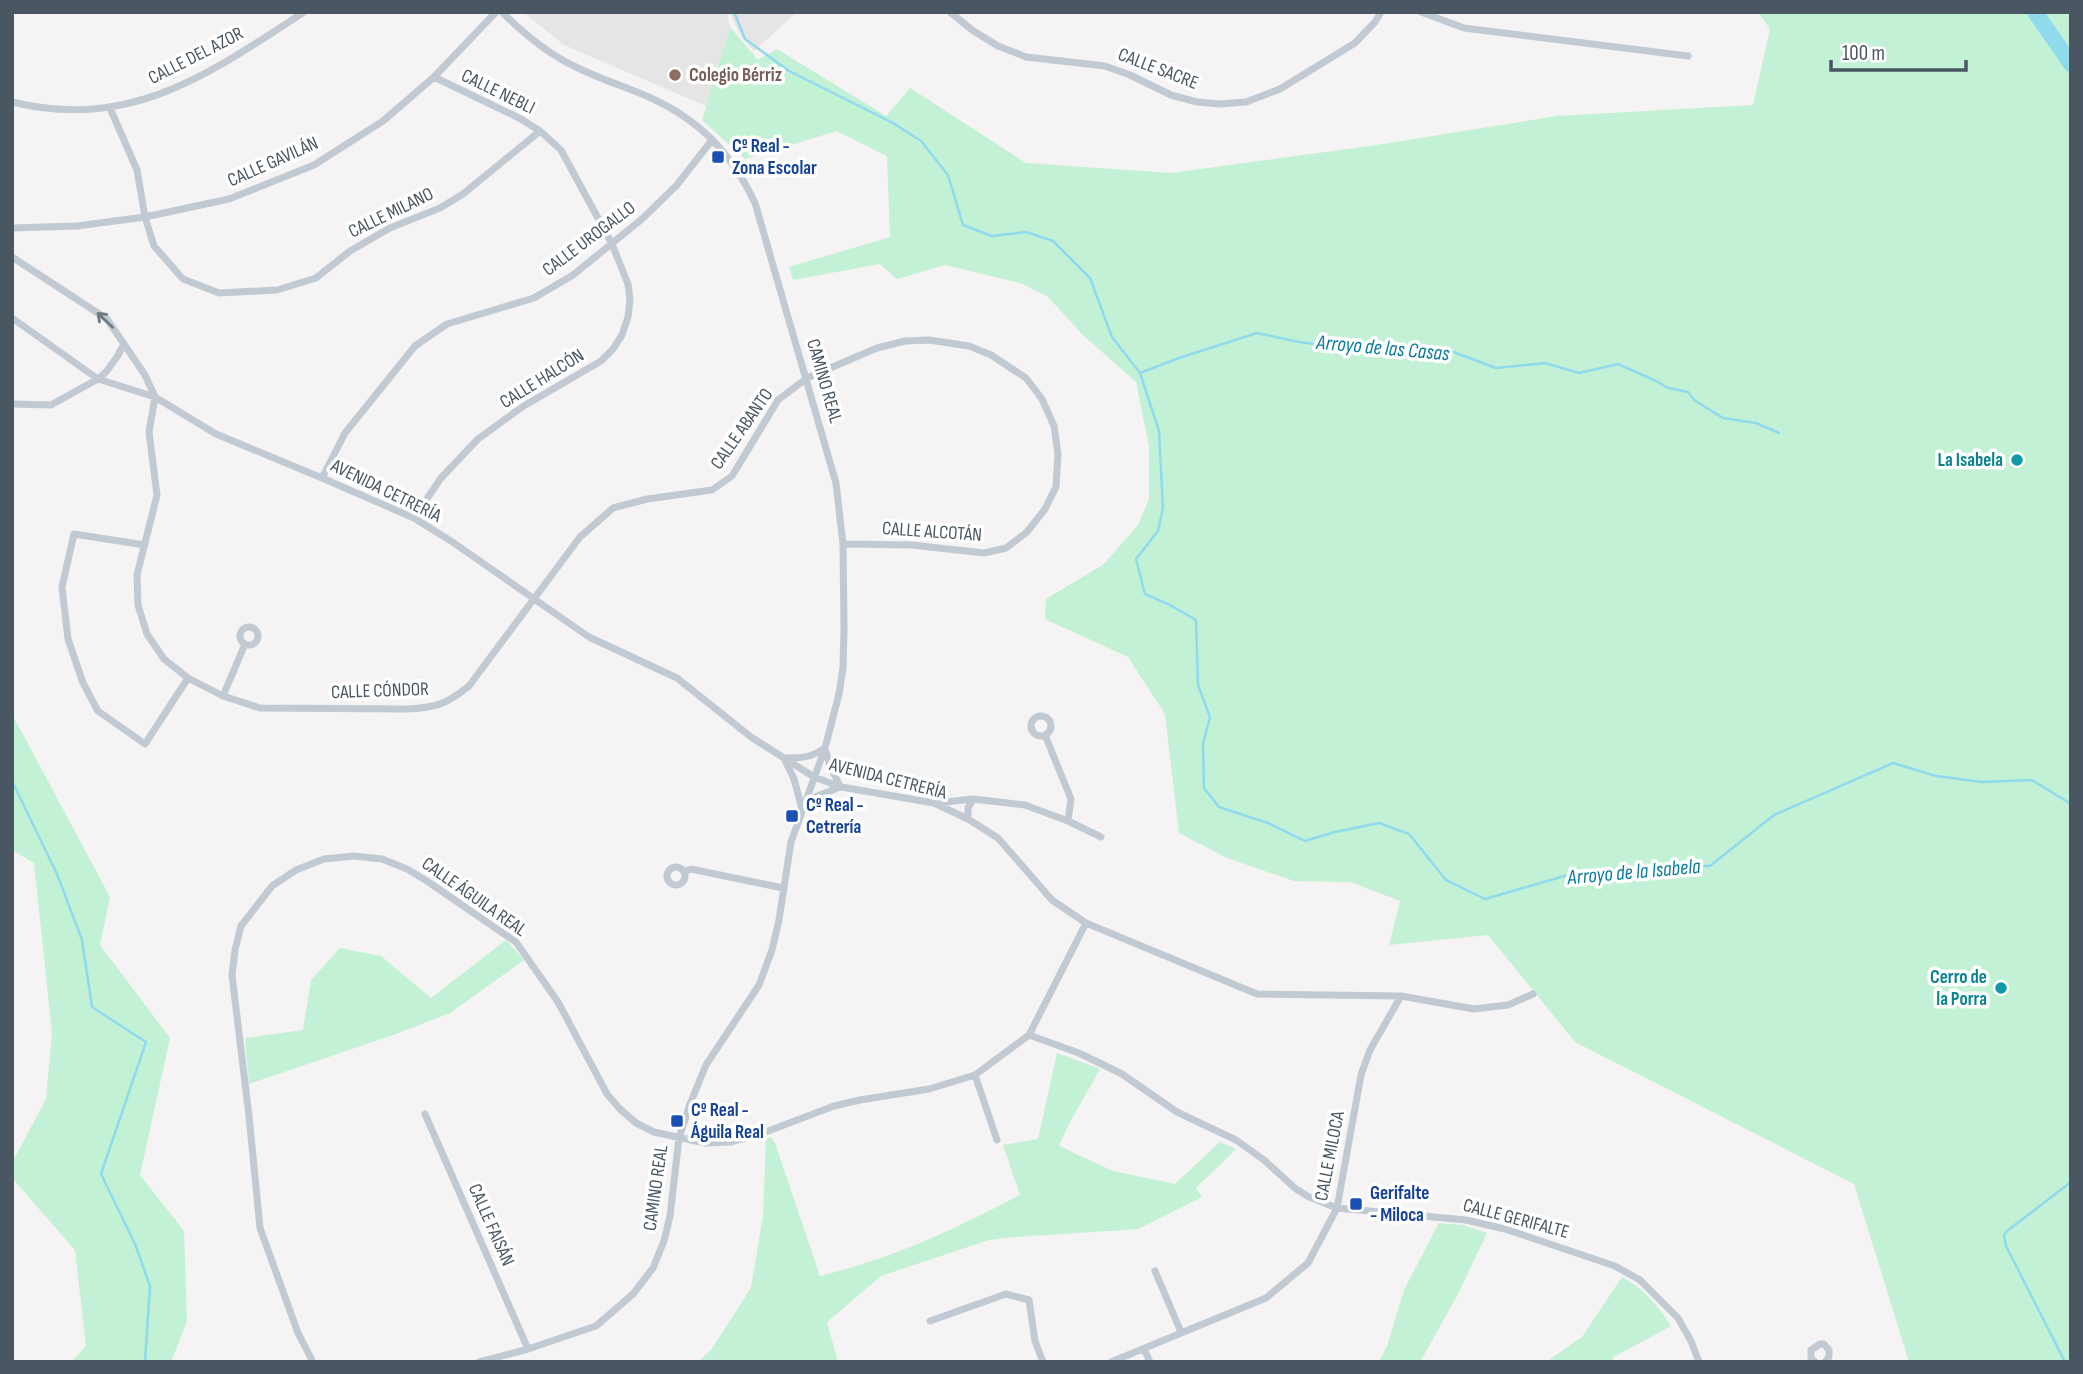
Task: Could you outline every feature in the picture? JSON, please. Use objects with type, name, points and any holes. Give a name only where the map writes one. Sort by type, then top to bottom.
[{"type":"street","name":"CALLE DEL AZOR","points":[[12,102],[62,111],[110,108],[162,94],[202,76],[304,12]]},
{"type":"street","name":"CALLE GAVILÁN","points":[[12,228],[77,226],[145,218],[229,199],[314,165],[383,121],[433,78],[496,12]]},
{"type":"street","name":"CAMINO REAL","points":[[479,1362],[596,1326],[633,1294],[653,1268],[670,1216],[679,1138],[690,1104],[706,1065],[759,985],[772,950],[792,842],[825,748],[843,668],[843,544],[836,483],[755,204],[737,168],[712,140],[688,119],[661,103],[552,54],[532,40],[502,12]]},
{"type":"street","name":"CALLE SACRE","points":[[950,12],[998,46],[1026,57],[1105,66],[1171,95],[1197,102],[1220,104],[1246,102],[1280,89],[1355,43],[1381,12]]},
{"type":"street","points":[[1421,12],[1464,28],[1688,56]]},
{"type":"street","name":"CALLE NEBLI","points":[[433,78],[521,119],[540,131],[561,150],[612,244]]},
{"type":"street","name":"CALLE MILANO","points":[[110,108],[137,170],[153,246],[183,279],[219,293],[277,290],[316,278],[350,251],[390,228],[440,208],[463,194],[540,131]]},
{"type":"street","name":"CALLE UROGALLO","points":[[323,478],[345,433],[415,346],[447,324],[534,298],[573,275],[642,219],[676,187],[712,140]]},
{"type":"street","name":"CALLE HALCÓN","points":[[414,518],[441,478],[478,439],[522,407],[601,361],[613,349],[622,335],[630,300],[628,284],[612,244]]},
{"type":"street","points":[[12,257],[107,319],[145,375],[155,397]]},
{"type":"street","name":"AVENIDA CETRERÍA","points":[[12,318],[98,379],[155,397],[216,434],[414,518],[589,637],[677,678],[751,737],[814,777],[841,787],[934,803],[968,819],[998,838],[1052,900],[1087,923],[1257,994],[1401,996],[1474,1009],[1508,1005],[1533,994]]},
{"type":"street","name":"CALLE ALCOTÁN","points":[[807,378],[877,348],[905,341],[929,340],[969,346],[991,355],[1026,377],[1042,399],[1054,426],[1058,454],[1056,487],[1045,509],[1027,532],[1006,548],[984,553],[912,545],[843,544]]},
{"type":"street","points":[[12,404],[51,405],[98,379],[112,365],[124,344]]},
{"type":"street","name":"CALLE ABANTO","points":[[533,599],[580,537],[613,508],[647,499],[712,491],[732,476],[778,400],[807,378]]},
{"type":"street","name":"CALLE CÓNDOR","points":[[155,397],[149,432],[157,495],[137,575],[138,605],[148,634],[164,659],[188,678],[223,696],[260,708],[430,708],[453,699],[469,686],[533,599]]},
{"type":"street","points":[[145,545],[74,534],[62,587],[68,639],[83,683],[98,712],[145,744],[188,678]]},
{"type":"street","points":[[223,696],[246,644]]},
{"type":"street","points":[[1045,735],[1071,799],[1068,821]]},
{"type":"street","points":[[825,748],[830,766],[841,787],[815,797],[802,810],[794,779],[784,758],[816,755],[825,748]]},
{"type":"street","points":[[968,819],[968,808],[973,799]]},
{"type":"street","points":[[934,803],[973,799],[1025,804],[1101,838]]},
{"type":"street","name":"CALLE ÁGUILA REAL","points":[[313,1362],[298,1333],[260,1228],[232,975],[241,926],[272,886],[296,870],[324,859],[354,856],[382,859],[427,881],[516,942],[558,1002],[607,1094],[620,1109],[636,1123],[654,1132],[705,1143],[732,1142],[834,1106],[929,1089],[975,1075],[1029,1035],[1087,923]]},
{"type":"street","points":[[684,872],[691,869],[783,888]]},
{"type":"street","name":"CALLE MILOCA","points":[[1111,1362],[1266,1298],[1308,1263],[1337,1208],[1361,1075],[1370,1050],[1401,996]]},
{"type":"street","name":"CALLE GERIFALTE","points":[[1029,1035],[1079,1053],[1122,1073],[1177,1112],[1236,1140],[1309,1197],[1337,1208],[1466,1220],[1505,1229],[1615,1266],[1640,1280],[1678,1318],[1699,1362]]},
{"type":"street","points":[[975,1075],[997,1140]]},
{"type":"street","name":"CALLE FAISÁN","points":[[425,1114],[528,1349]]},
{"type":"street","points":[[1155,1271],[1181,1332]]},
{"type":"street","points":[[930,1321],[1006,1294],[1029,1300],[1035,1341],[1043,1362]]},
{"type":"street","points":[[1815,1362],[1811,1358],[1811,1350],[1824,1344],[1829,1350],[1829,1357],[1825,1362]]},
{"type":"street","points":[[1144,1349],[1150,1362]]},
{"type":"shaded area","name":"Colegio Bérriz","points":[[523,12],[727,12],[730,28],[706,106],[564,45]]},
{"type":"shaded area","points":[[729,12],[797,12],[754,51],[741,36]]},
{"type":"green space","points":[[1758,12],[2071,12],[2071,1362],[1909,1362],[1854,1184],[1575,1042],[1488,935],[1389,945],[1400,901],[1350,882],[1294,881],[1227,858],[1179,833],[1165,714],[1128,657],[1045,619],[1046,599],[1104,564],[1138,525],[1149,499],[1149,446],[1136,382],[1084,336],[1047,296],[1020,283],[945,265],[897,279],[880,264],[793,280],[789,267],[890,237],[887,156],[837,131],[745,159],[702,120],[730,27],[758,60],[777,49],[886,116],[910,88],[1026,163],[1171,173],[1370,146],[1557,116],[1753,105],[1770,29]]},
{"type":"green space","points":[[12,714],[110,897],[100,945],[170,1038],[140,1175],[184,1231],[187,1321],[171,1362],[71,1362],[86,1346],[75,1250],[12,1178],[12,1163],[46,1099],[52,1033],[34,863],[12,850]]},
{"type":"green space","points":[[506,940],[524,960],[450,1013],[249,1084],[245,1038],[303,1030],[311,980],[340,948],[381,956],[431,998]]},
{"type":"green space","points":[[1057,1053],[1100,1069],[1059,1146],[1113,1171],[1175,1184],[1220,1142],[1236,1149],[1196,1188],[1202,1197],[1138,1229],[989,1240],[881,1276],[827,1322],[838,1362],[698,1362],[711,1350],[751,1288],[763,1216],[766,1139],[771,1137],[775,1143],[820,1276],[846,1269],[923,1242],[1020,1195],[1003,1145],[1038,1139]]},
{"type":"green space","points":[[1439,1223],[1463,1225],[1487,1233],[1458,1294],[1420,1362],[1379,1362],[1387,1346],[1404,1290]]},
{"type":"green space","points":[[1622,1277],[1650,1298],[1671,1326],[1612,1358],[1615,1362],[1546,1362],[1582,1337]]},
{"type":"waterway","name":"Arroyo de la Isabela","points":[[734,12],[745,39],[789,71],[893,123],[921,141],[948,175],[963,225],[992,236],[1026,232],[1053,241],[1090,278],[1112,337],[1140,373],[1159,431],[1163,508],[1158,531],[1136,559],[1145,594],[1196,620],[1198,685],[1210,717],[1203,744],[1204,788],[1219,807],[1268,823],[1305,841],[1379,823],[1409,834],[1446,880],[1485,899],[1575,873],[1658,866],[1710,866],[1774,815],[1893,763],[1936,776],[1982,782],[2032,780],[2071,804]]},
{"type":"waterway","points":[[2035,12],[2071,64]]},
{"type":"waterway","name":"Arroyo de las Casas","points":[[1140,373],[1257,333],[1299,342],[1368,351],[1448,350],[1496,368],[1545,363],[1579,373],[1618,364],[1668,388],[1688,392],[1694,400],[1723,418],[1756,423],[1779,433]]},
{"type":"waterway","points":[[12,781],[57,874],[82,940],[92,1007],[146,1042],[101,1174],[135,1244],[150,1286],[145,1362]]},
{"type":"waterway","points":[[2065,1362],[2006,1246],[2004,1235],[2071,1182]]},
{"type":"place","name":"Colegio Bérriz","points":[[675,75]]},
{"type":"place","name":"Cº Real - Zona Escolar","points":[[718,157]]},
{"type":"place","name":"La Isabela","points":[[2017,460]]},
{"type":"place","name":"Cº Real - Cetrería","points":[[792,816]]},
{"type":"place","name":"Cerro de la Porra","points":[[2001,988]]},
{"type":"place","name":"Cº Real - Águila Real","points":[[677,1121]]},
{"type":"place","name":"Gerifalte - Miloca","points":[[1356,1204]]}]
